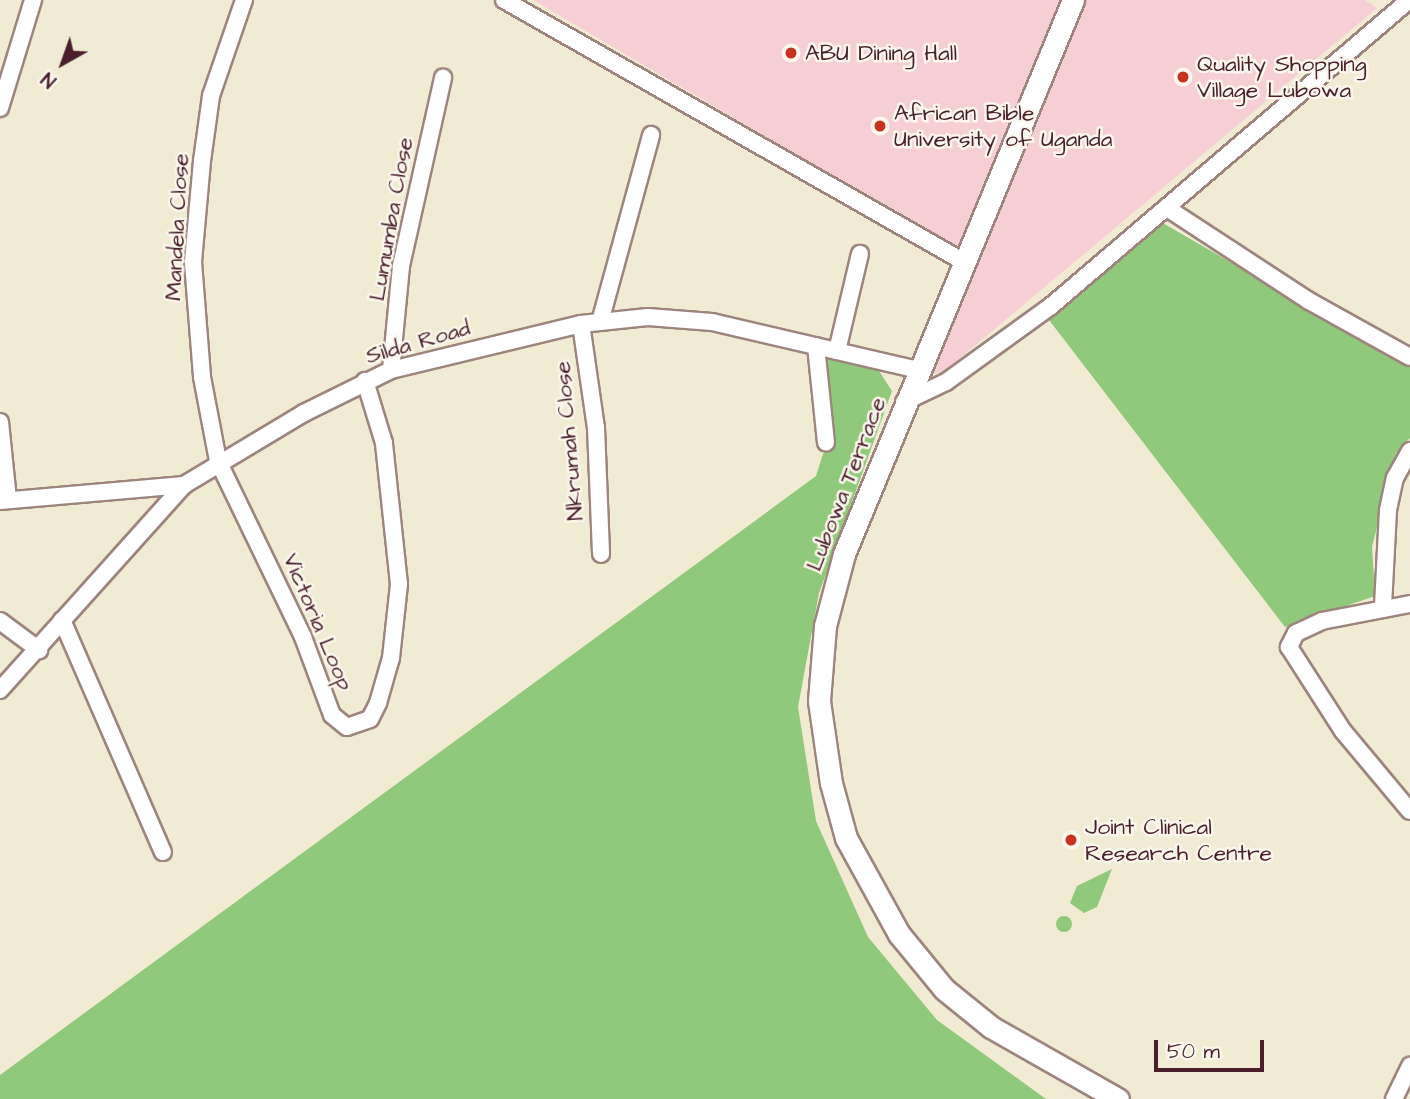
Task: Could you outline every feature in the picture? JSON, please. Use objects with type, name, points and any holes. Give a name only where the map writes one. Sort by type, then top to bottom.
[{"type":"street","points":[[0,108],[33,0]]},
{"type":"street","name":"Mandela Close","points":[[218,461],[194,321],[193,262],[211,96],[244,0]]},
{"type":"street","points":[[504,0],[966,263]]},
{"type":"street","name":"Lubowa Terrace","points":[[1073,0],[966,263],[904,402],[844,554],[825,626],[819,701],[831,783],[846,838],[899,934],[944,989],[1016,1044],[1118,1099]]},
{"type":"street","points":[[904,402],[946,382],[1030,321],[1167,208],[1409,0]]},
{"type":"street","name":"Lumumba Close","points":[[391,370],[401,266],[443,78]]},
{"type":"street","points":[[600,322],[651,135]]},
{"type":"street","points":[[1167,208],[1309,301],[1410,357]]},
{"type":"street","points":[[837,351],[860,254]]},
{"type":"street","name":"Silda Road","points":[[0,690],[39,650],[62,620],[184,485],[218,461],[365,381],[391,370],[581,324],[648,317],[712,322],[918,370]]},
{"type":"street","name":"Nkrumah Close","points":[[581,324],[596,428],[601,554]]},
{"type":"street","points":[[816,346],[826,442]]},
{"type":"street","name":"Victoria Loop","points":[[218,461],[298,626],[332,715],[347,727],[360,726],[370,719],[378,703],[391,658],[399,584],[384,443],[365,381]]},
{"type":"street","points":[[0,422],[4,501],[184,485]]},
{"type":"street","points":[[1383,606],[1388,510],[1395,478],[1410,451]]},
{"type":"street","points":[[1410,604],[1383,606],[1322,621],[1296,633],[1289,647],[1343,731],[1410,811]]},
{"type":"street","points":[[62,620],[163,852]]},
{"type":"street","points":[[0,621],[39,650]]},
{"type":"street","points":[[1394,1099],[1410,1066]]},
{"type":"shaded area","name":"African Bible University of Uganda","points":[[533,0],[1064,0],[962,252]]},
{"type":"shaded area","points":[[1086,0],[1365,0],[1377,8],[947,369],[931,375],[930,367]]},
{"type":"green space","points":[[1161,222],[1410,366],[1410,438],[1396,453],[1372,547],[1375,596],[1285,627],[1049,320]]},
{"type":"green space","points":[[827,355],[879,371],[892,391],[819,593],[798,707],[816,821],[868,937],[937,1020],[1046,1099],[0,1099],[0,1075],[816,476],[823,454],[833,444],[821,356]]},
{"type":"green space","points":[[1112,869],[1097,907],[1084,913],[1070,903],[1077,886]]},
{"type":"green space","points":[[1064,916],[1070,918],[1070,930],[1064,932],[1058,930],[1056,924],[1058,918]]},
{"type":"place","name":"ABU Dining Hall","points":[[791,53]]},
{"type":"place","name":"Quality Shopping Village Lubowa","points":[[1183,77]]},
{"type":"place","name":"African Bible University of Uganda","points":[[880,126]]},
{"type":"place","name":"Joint Clinical Research Centre","points":[[1071,840]]}]
